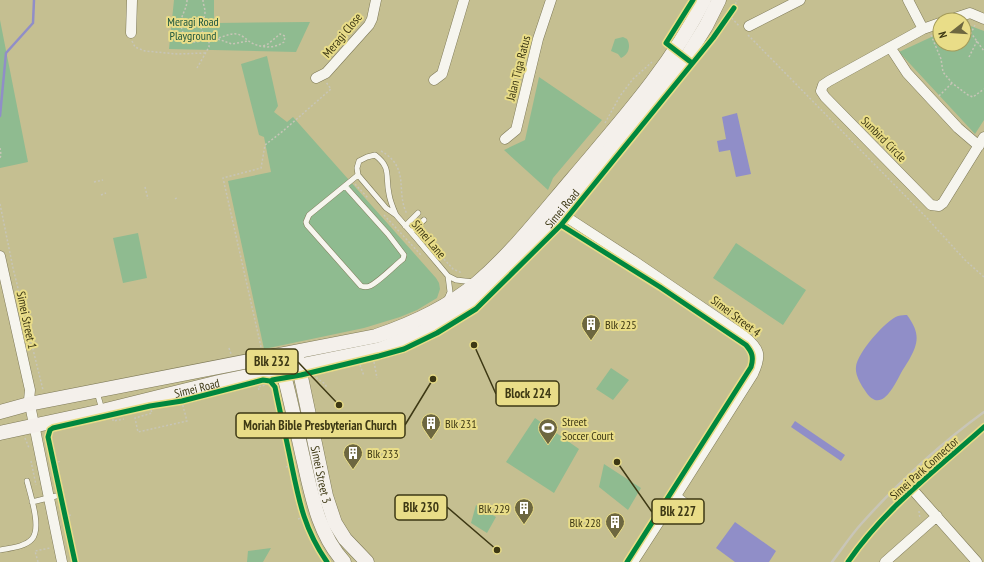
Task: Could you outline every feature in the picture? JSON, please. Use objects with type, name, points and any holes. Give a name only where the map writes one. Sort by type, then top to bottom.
[{"type":"main road","name":"Simei Road","points":[[0,433],[103,414],[219,382],[304,371],[377,350],[425,331],[468,304],[507,270],[532,244],[554,209],[678,47],[704,0]]},
{"type":"main road","name":"Simei Road","points":[[0,412],[36,400],[97,392],[296,352],[377,350],[406,325],[445,305],[477,283],[522,238],[554,209],[688,55],[706,26],[719,0]]},
{"type":"main road","name":"Simei Street 3","points":[[296,352],[304,371],[326,496],[335,523],[345,539],[367,562]]},
{"type":"main road","name":"Simei Street 3","points":[[279,355],[312,497],[323,532],[336,554],[344,562]]},
{"type":"street","points":[[131,33],[132,0]]},
{"type":"street","name":"Meragi Close","points":[[316,78],[326,74],[369,25],[372,19],[376,0]]},
{"type":"street","points":[[434,80],[442,74],[464,0]]},
{"type":"street","name":"Jalan Tiga Ratus","points":[[505,139],[516,130],[538,39],[551,0]]},
{"type":"street","points":[[747,30],[800,0]]},
{"type":"street","points":[[908,0],[926,28]]},
{"type":"street","points":[[972,14],[982,18]]},
{"type":"street","name":"Sunbird Circle","points":[[890,47],[907,73],[958,128],[981,141],[944,203],[939,206],[931,205],[825,97],[822,91],[823,85],[829,81],[890,47],[932,26]]},
{"type":"street","name":"Simei Street 4","points":[[554,209],[634,261],[754,343],[759,353],[759,363],[753,374],[633,562]]},
{"type":"street","name":"Simei Street 1","points":[[0,256],[30,390],[36,400],[33,428],[52,497],[62,562]]},
{"type":"street","points":[[913,490],[977,562]]},
{"type":"street","name":"Simei Street 1","points":[[52,497],[63,516],[69,562]]},
{"type":"street","points":[[885,562],[937,516]]},
{"type":"lane","name":"Simei Lane","points":[[396,215],[389,194],[387,171],[383,161],[375,155],[367,156],[359,161],[357,168],[358,175],[386,208],[396,215],[448,276],[463,281],[477,283]]},
{"type":"lane","points":[[345,186],[404,255],[403,259],[370,286],[361,286],[307,225],[309,215],[358,175]]},
{"type":"lane","points":[[405,226],[418,213]]},
{"type":"lane","points":[[411,232],[424,220]]},
{"type":"lane","name":"Simei Lane","points":[[445,305],[450,292],[448,276]]},
{"type":"lane","points":[[216,368],[219,382]]},
{"type":"lane","points":[[97,392],[103,414]]},
{"type":"lane","points":[[0,550],[22,545],[32,539],[36,533],[37,524],[27,481]]},
{"type":"lane","points":[[677,494],[692,506]]},
{"type":"lane","points":[[32,502],[52,497]]},
{"type":"lane","points":[[669,507],[684,518]]},
{"type":"path","points":[[187,0],[181,22],[185,34],[189,40],[195,42],[201,41],[207,37]]},
{"type":"path","points":[[203,0],[205,12],[201,23],[201,28],[207,37],[218,38],[238,34],[255,45],[270,47],[280,45],[284,42],[285,36],[280,34],[268,44],[263,46]]},
{"type":"path","points":[[725,21],[734,8],[737,0]]},
{"type":"path","points":[[729,15],[747,30],[926,217],[965,260],[984,277]]},
{"type":"path","points":[[982,18],[971,34],[984,51]]},
{"type":"path","points":[[926,28],[941,59],[943,72],[952,83],[973,97],[984,89]]},
{"type":"path","points":[[131,33],[135,47],[145,51],[177,54],[206,53]]},
{"type":"path","points":[[197,68],[206,53],[209,38]]},
{"type":"path","points":[[218,38],[221,41],[232,44],[248,41]]},
{"type":"path","points":[[969,57],[977,42]]},
{"type":"path","points":[[604,124],[624,90],[633,79],[653,62]]},
{"type":"path","points":[[934,101],[952,83]]},
{"type":"path","points":[[262,351],[223,178],[261,168],[265,145],[331,88],[328,85]]},
{"type":"path","points":[[0,148],[0,158]]},
{"type":"path","points":[[94,182],[103,180]]},
{"type":"path","points":[[145,187],[148,199]]},
{"type":"path","points":[[101,195],[106,194]]},
{"type":"path","points":[[0,204],[14,268],[36,400]]},
{"type":"path","points":[[926,217],[929,213]]},
{"type":"path","points":[[416,227],[453,269],[465,274]]},
{"type":"path","points":[[352,363],[359,361],[377,350]]},
{"type":"path","points":[[377,350],[377,378]]},
{"type":"path","points":[[359,361],[364,376]]},
{"type":"path","points":[[304,371],[318,371]]},
{"type":"path","points":[[304,371],[324,384],[327,388]]},
{"type":"path","points":[[256,382],[263,380],[271,382],[284,374]]},
{"type":"path","points":[[259,390],[258,387],[265,385]]},
{"type":"path","points":[[174,402],[189,399]]},
{"type":"path","points":[[150,414],[135,418],[138,432],[187,421],[182,401]]},
{"type":"path","points":[[143,408],[158,405]]},
{"type":"path","points":[[103,414],[120,413]]},
{"type":"path","points":[[29,449],[33,428]]},
{"type":"path","points":[[30,456],[38,500]]},
{"type":"path","points":[[52,456],[55,470]]},
{"type":"path","points":[[290,458],[293,472]]},
{"type":"path","points":[[54,463],[61,461]]},
{"type":"path","points":[[286,467],[292,466]]},
{"type":"path","points":[[918,508],[920,523]]},
{"type":"path","points":[[63,516],[71,515]]},
{"type":"path","points":[[38,562],[35,551],[52,547]]},
{"type":"green space","name":"Meragi Road Playground","points":[[174,0],[214,0],[215,23],[310,22],[296,52],[169,49]]},
{"type":"green space","points":[[0,20],[28,162],[0,168]]},
{"type":"green space","points":[[972,26],[984,31],[984,120],[975,134],[899,52],[932,37],[932,52],[972,52]]},
{"type":"green space","points":[[623,37],[627,39],[629,47],[626,54],[621,58],[618,54],[611,51],[615,39]]},
{"type":"green space","points":[[267,56],[278,106],[274,112],[287,122],[293,117],[436,278],[440,289],[437,298],[417,310],[400,317],[364,328],[264,349],[228,181],[271,172],[264,137],[259,135],[241,64]]},
{"type":"green space","points":[[539,77],[602,120],[553,178],[548,190],[504,150],[525,140]]},
{"type":"green space","points":[[138,233],[147,278],[123,283],[113,238]]},
{"type":"green space","points":[[736,243],[806,290],[783,325],[713,278]]},
{"type":"green space","points":[[611,368],[629,380],[613,400],[596,389]]},
{"type":"green space","points":[[535,418],[579,449],[554,493],[506,462]]},
{"type":"green space","points":[[604,464],[641,488],[628,510],[599,487]]},
{"type":"green space","points":[[476,505],[496,517],[487,533],[471,523]]},
{"type":"green space","points":[[271,548],[263,562],[247,562],[248,551]]},
{"type":"water","points":[[737,113],[751,174],[736,177],[730,150],[719,152],[717,141],[726,139],[722,117]]},
{"type":"water","points":[[907,315],[916,332],[917,338],[915,348],[890,392],[881,400],[875,400],[870,397],[862,387],[858,378],[856,367],[858,361],[861,354],[880,330],[898,316]]},
{"type":"water","points":[[795,421],[845,455],[841,461],[791,427]]},
{"type":"water","points":[[735,522],[776,551],[769,562],[735,562],[716,548]]},
{"type":"waterway","points":[[0,116],[6,53],[33,23],[34,0]]},
{"type":"railway","points":[[832,562],[850,537],[890,493],[920,464],[984,412]]},
{"type":"railway","points":[[846,562],[871,529],[923,476],[984,424]]},
{"type":"cycle path","points":[[692,63],[666,43],[693,0]]},
{"type":"cycle path","points":[[627,562],[751,367],[752,355],[746,345],[660,287],[561,225],[713,38],[734,8]]},
{"type":"cycle path","points":[[271,382],[272,380],[301,375],[404,349],[437,333],[476,309],[561,225]]},
{"type":"cycle path","points":[[75,562],[48,437],[50,430],[53,428],[150,406],[182,401],[263,380],[270,381],[275,387],[303,514],[313,538],[327,562]]},
{"type":"cycle path","name":"Simei Park Connector","points":[[848,562],[862,543],[894,507],[984,427]]},
{"type":"place","name":"Blk 225","points":[[591,341]]},
{"type":"place","name":"Block 224","points":[[474,345]]},
{"type":"place","name":"Moriah Bible Presbyterian Church","points":[[433,379]]},
{"type":"place","name":"Blk 232","points":[[339,405]]},
{"type":"place","name":"Blk 231","points":[[431,440]]},
{"type":"place","name":"Street Soccer Court","points":[[548,445]]},
{"type":"place","name":"Blk 227","points":[[617,462]]},
{"type":"place","name":"Blk 233","points":[[353,470]]},
{"type":"place","name":"Blk 229","points":[[524,525]]},
{"type":"place","name":"Blk 228","points":[[615,539]]},
{"type":"place","name":"Blk 230","points":[[497,550]]}]
